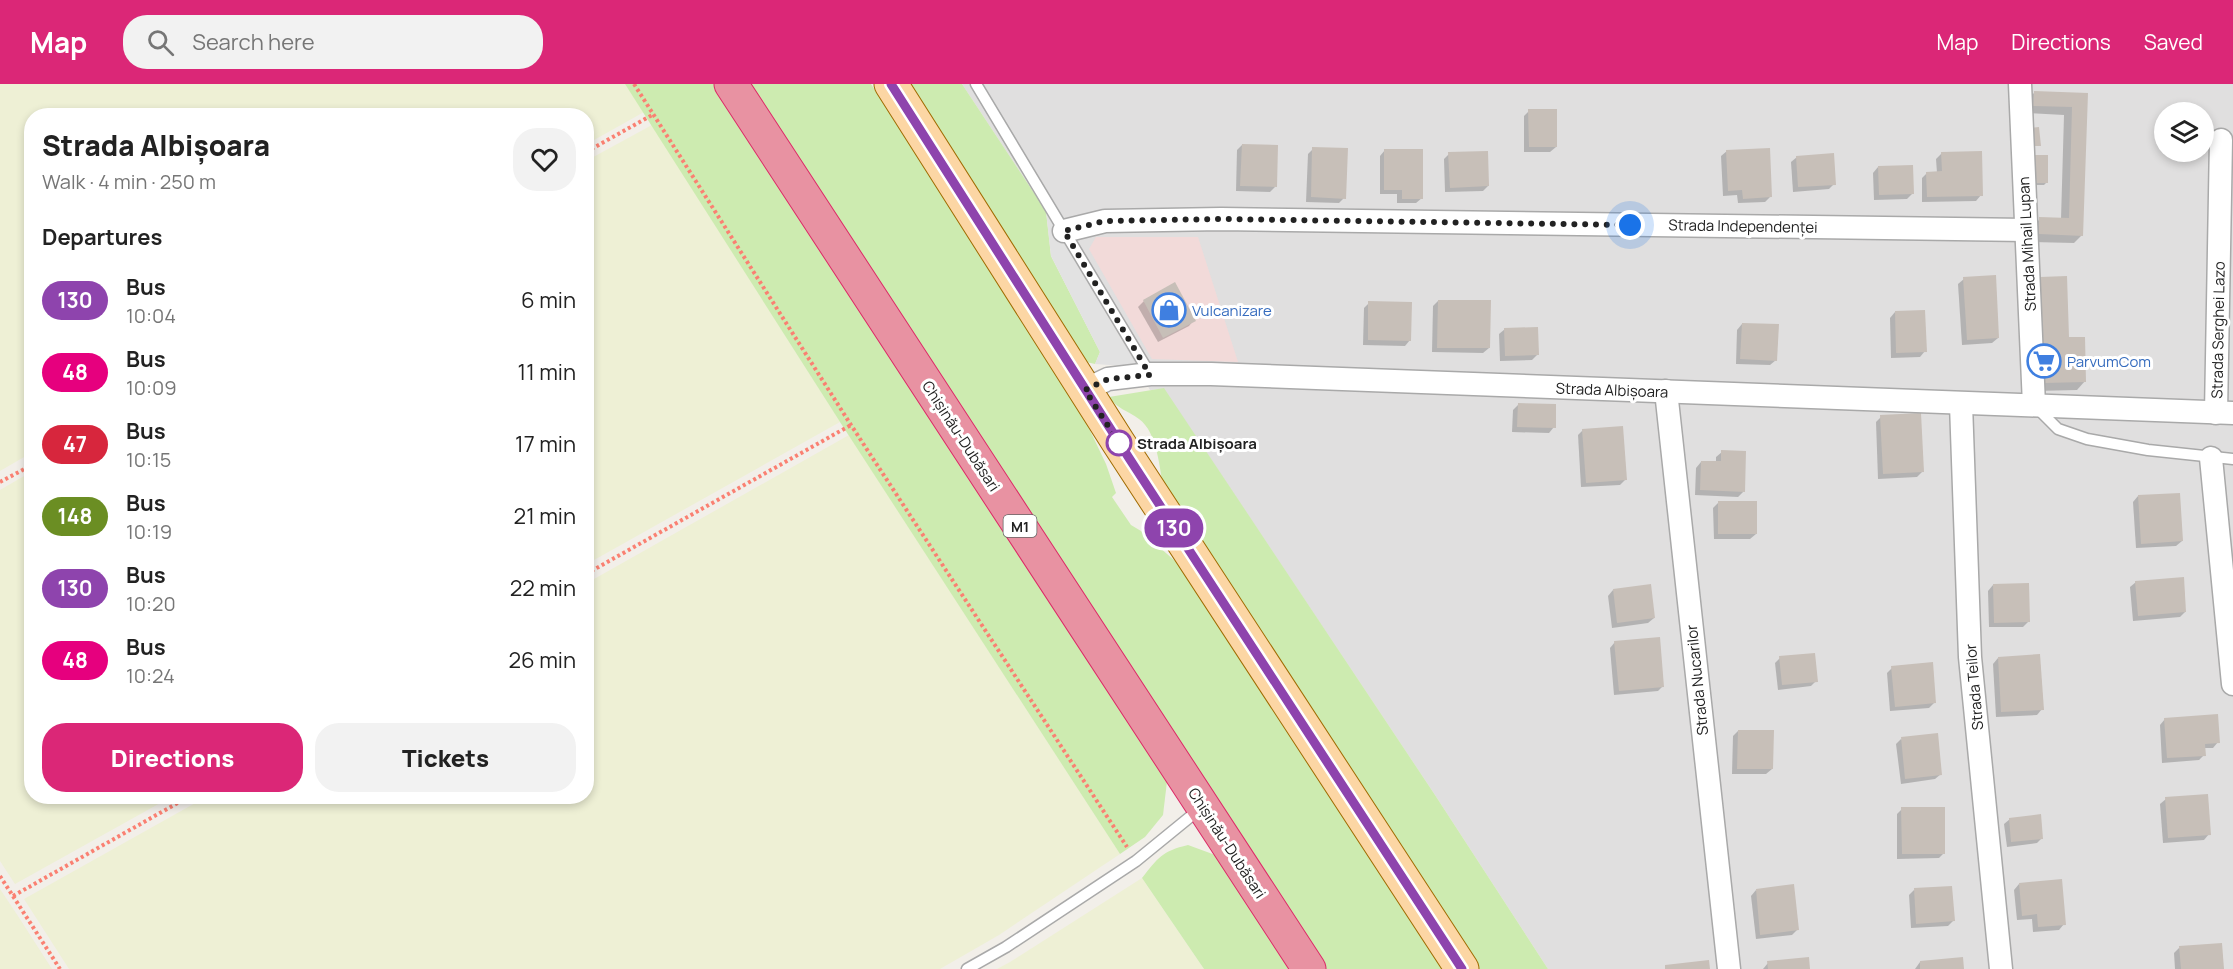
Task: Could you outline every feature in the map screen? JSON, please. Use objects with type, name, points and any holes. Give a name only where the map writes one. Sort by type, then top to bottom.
[{"type":"highway","name":"Chișinău-Dubăsari","points":[[731,84],[1309,969]]},
{"type":"main road","points":[[891,84],[1085,390],[1462,969]]},
{"type":"street","name":"Strada Mihail Lupan","points":[[2020,84],[2034,405]]},
{"type":"street","name":"Strada Serghei Lazo","points":[[2034,405],[2225,413],[2221,140]]},
{"type":"street","name":"Strada Independenței","points":[[1064,231],[1105,221],[1221,219],[2026,230]]},
{"type":"street","name":"Strada Albișoara","points":[[1085,390],[1108,379],[1150,375],[1211,374],[2034,405]]},
{"type":"street","name":"Strada Nucarilor","points":[[1666,391],[1729,969]]},
{"type":"street","name":"Strada Teilor","points":[[1961,404],[1970,657],[2001,969]]},
{"type":"street","points":[[2222,459],[2233,684]]},
{"type":"lane","points":[[976,84],[1150,375]]},
{"type":"lane","points":[[2034,405],[2058,429],[2087,439],[2222,459]]},
{"type":"lane","points":[[967,969],[1006,947],[1136,861],[1203,806]]},
{"type":"path","points":[[634,84],[851,425],[1136,861]]},
{"type":"path","points":[[594,148],[654,114]]},
{"type":"path","points":[[594,570],[851,425]]},
{"type":"path","points":[[0,482],[24,469]]},
{"type":"path","points":[[13,896],[176,804]]},
{"type":"path","points":[[0,876],[60,969]]},
{"type":"shaded area","points":[[962,84],[2233,84],[2233,969],[1548,969],[1435,795],[1164,389],[1150,390],[1046,211]]},
{"type":"shaded area","points":[[1046,211],[1137,367],[1095,364],[1100,352],[1051,256]]},
{"type":"shaded area","points":[[1096,237],[1198,237],[1238,362],[1152,359],[1089,249]]},
{"type":"green space","points":[[0,84],[625,84],[644,112],[594,140],[594,108],[24,108],[24,457],[0,471]]},
{"type":"green space","points":[[625,84],[718,84],[1168,773],[1163,815],[1145,837],[1120,854],[840,422]]},
{"type":"green space","points":[[746,84],[871,84],[1085,420],[1106,464],[1116,493],[1112,497],[1131,525],[1141,531],[1192,576],[1451,969],[1323,969]]},
{"type":"green space","points":[[899,84],[962,84],[1046,211],[1051,256],[1100,352],[1095,364],[1082,361]]},
{"type":"green space","points":[[652,125],[840,422],[594,560],[594,157]]},
{"type":"green space","points":[[1164,388],[1548,969],[1474,969],[1164,490],[1157,452],[1145,425],[1115,404],[1109,397]]},
{"type":"green space","points":[[849,435],[1120,854],[999,935],[940,969],[69,969],[24,899],[194,804],[594,804],[594,579]]},
{"type":"green space","points":[[24,476],[24,804],[158,804],[15,884],[0,861],[0,490]]},
{"type":"green space","points":[[1188,845],[1218,856],[1294,969],[1204,969],[1142,878],[1161,856]]},
{"type":"green space","points":[[1142,878],[1204,969],[997,969],[1010,962]]},
{"type":"green space","points":[[0,889],[16,913],[52,969],[0,969]]},
{"type":"building","points":[[2034,91],[2088,93],[2083,236],[2039,234],[2039,217],[2069,218],[2072,107],[2033,106]]},
{"type":"building","points":[[1528,109],[1557,109],[1557,147],[1529,147]]},
{"type":"building","points":[[2039,127],[2041,146],[2031,146],[2030,128]]},
{"type":"building","points":[[1242,144],[1278,145],[1277,187],[1240,186]]},
{"type":"building","points":[[1312,147],[1348,148],[1346,199],[1311,197]]},
{"type":"building","points":[[1770,148],[1772,197],[1743,199],[1742,190],[1728,191],[1726,150]]},
{"type":"building","points":[[1384,149],[1423,149],[1423,199],[1402,199],[1402,190],[1384,190]]},
{"type":"building","points":[[1488,151],[1489,186],[1450,188],[1448,152]]},
{"type":"building","points":[[1982,151],[1983,196],[1927,197],[1926,172],[1942,171],[1941,152]]},
{"type":"building","points":[[1834,153],[1836,185],[1798,187],[1796,156]]},
{"type":"building","points":[[2033,155],[2048,155],[2048,183],[2034,183]]},
{"type":"building","points":[[1913,165],[1914,194],[1879,195],[1878,166]]},
{"type":"building","points":[[1996,275],[1999,338],[1967,340],[1963,277]]},
{"type":"building","points":[[2067,276],[2069,337],[2085,337],[2086,382],[2044,383],[2040,277]]},
{"type":"building","name":"Vulcanizare","points":[[1175,282],[1196,321],[1163,338],[1143,300]]},
{"type":"building","points":[[1438,300],[1491,300],[1490,348],[1437,348]]},
{"type":"building","points":[[1368,301],[1412,302],[1411,341],[1368,340]]},
{"type":"building","points":[[1925,310],[1927,352],[1896,353],[1895,311]]},
{"type":"building","points":[[1742,323],[1779,324],[1777,361],[1740,359]]},
{"type":"building","points":[[1538,327],[1539,355],[1505,356],[1504,328]]},
{"type":"building","points":[[1518,403],[1556,404],[1556,428],[1517,427]]},
{"type":"building","points":[[1921,413],[1924,472],[1883,474],[1880,415]]},
{"type":"building","points":[[1623,426],[1627,480],[1586,483],[1582,429]]},
{"type":"building","points":[[1721,450],[1746,451],[1745,492],[1700,490],[1701,461],[1721,461]]},
{"type":"building","points":[[2180,493],[2183,541],[2141,544],[2138,495]]},
{"type":"building","points":[[1718,501],[1757,501],[1757,534],[1718,534]]},
{"type":"building","points":[[2184,577],[2186,612],[2138,616],[2135,581]]},
{"type":"building","points":[[2029,583],[2030,622],[1994,623],[1993,584]]},
{"type":"building","points":[[1651,584],[1655,618],[1617,623],[1613,589]]},
{"type":"building","points":[[1660,637],[1664,687],[1619,691],[1614,641]]},
{"type":"building","points":[[1815,653],[1818,682],[1782,685],[1779,656]]},
{"type":"building","points":[[2040,654],[2044,710],[2001,712],[1998,657]]},
{"type":"building","points":[[1933,662],[1936,703],[1895,707],[1891,666]]},
{"type":"building","points":[[2218,714],[2220,743],[2205,744],[2206,756],[2167,758],[2164,718]]},
{"type":"building","points":[[1738,730],[1774,730],[1773,769],[1737,769]]},
{"type":"building","points":[[1938,733],[1942,775],[1905,779],[1901,737]]},
{"type":"building","points":[[2208,794],[2211,835],[2168,838],[2165,797]]},
{"type":"building","points":[[1901,807],[1945,807],[1945,854],[1902,854]]},
{"type":"building","points":[[2041,814],[2043,839],[2011,842],[2009,818]]},
{"type":"building","points":[[2062,879],[2066,925],[2038,927],[2037,914],[2022,916],[2019,883]]},
{"type":"building","points":[[1794,884],[1799,930],[1760,935],[1756,889]]},
{"type":"building","points":[[1952,886],[1955,921],[1916,924],[1914,888]]},
{"type":"building","points":[[2222,943],[2224,969],[2181,969],[2179,946]]},
{"type":"building","points":[[1809,957],[1810,969],[1768,969],[1767,961]]},
{"type":"building","points":[[1963,957],[1964,969],[1920,969],[1920,961]]},
{"type":"building","points":[[1709,960],[1710,969],[1665,969],[1665,965]]},
{"type":"bus line","name":"130","points":[[891,84],[1129,458],[1462,969]]},
{"type":"place","name":"Vulcanizare","points":[[1169,310]]},
{"type":"place","name":"ParvumCom","points":[[2044,361]]},
{"type":"place","name":"Strada Albișoara","points":[[1119,443]]},
{"type":"route","points":[[1119,443],[1085,390],[1108,379],[1150,375],[1064,231],[1105,221],[1221,219],[1630,225]]}]
